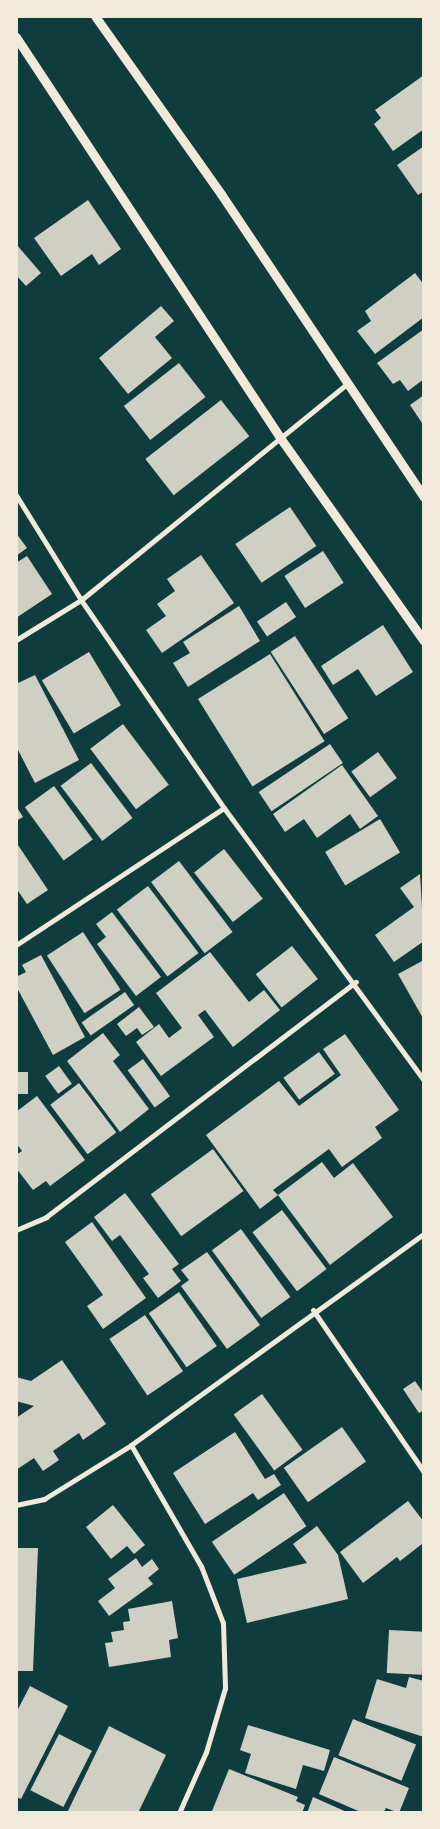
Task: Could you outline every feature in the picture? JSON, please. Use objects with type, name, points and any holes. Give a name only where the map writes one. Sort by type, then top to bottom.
[{"type":"street","points":[[95,16],[348,383],[424,497]]},
{"type":"street","points":[[16,37],[281,439],[424,641]]},
{"type":"street","points":[[16,640],[82,600],[348,383]]},
{"type":"street","points":[[16,495],[82,600],[224,808],[356,982],[424,1080]]},
{"type":"street","points":[[16,945],[224,808]]},
{"type":"street","points":[[16,1230],[46,1217],[356,982]]},
{"type":"street","points":[[16,1505],[44,1498],[132,1444],[313,1310],[424,1234]]},
{"type":"street","points":[[313,1310],[424,1472]]},
{"type":"street","points":[[132,1444],[201,1566],[223,1624],[225,1688],[206,1752],[179,1813]]},
{"type":"building","points":[[424,75],[424,129],[393,151],[374,124],[381,118],[375,110]]},
{"type":"building","points":[[424,146],[424,191],[418,195],[397,165]]},
{"type":"building","points":[[88,200],[121,249],[99,265],[92,254],[61,276],[34,238]]},
{"type":"building","points":[[16,244],[41,273],[26,286],[16,275]]},
{"type":"building","points":[[415,273],[424,285],[424,317],[375,354],[357,331],[371,321],[365,311]]},
{"type":"building","points":[[161,306],[174,321],[155,337],[172,358],[128,394],[99,358]]},
{"type":"building","points":[[424,329],[424,379],[408,391],[400,380],[393,384],[377,363]]},
{"type":"building","points":[[179,363],[205,397],[150,440],[124,406]]},
{"type":"building","points":[[424,395],[424,426],[410,405]]},
{"type":"building","points":[[221,400],[249,436],[174,495],[145,459]]},
{"type":"building","points":[[290,507],[316,546],[262,583],[235,544]]},
{"type":"building","points":[[16,533],[27,548],[16,556]]},
{"type":"building","points":[[323,551],[344,583],[305,608],[284,576]]},
{"type":"building","points":[[201,555],[234,603],[162,653],[146,630],[166,616],[157,604],[175,591],[167,579]]},
{"type":"building","points":[[27,556],[52,594],[16,618],[16,563]]},
{"type":"building","points":[[286,602],[296,617],[267,636],[257,622]]},
{"type":"building","points":[[239,606],[260,641],[188,687],[173,663],[190,653],[183,642]]},
{"type":"building","points":[[383,625],[413,672],[376,696],[358,669],[333,685],[321,666]]},
{"type":"building","points":[[295,636],[348,718],[324,734],[271,652]]},
{"type":"building","points":[[89,652],[121,705],[74,733],[42,680]]},
{"type":"building","points":[[270,654],[325,741],[252,786],[198,699]]},
{"type":"building","points":[[35,675],[79,760],[35,783],[16,746],[16,684]]},
{"type":"building","points":[[123,724],[169,785],[136,809],[90,749]]},
{"type":"building","points":[[330,744],[343,763],[272,811],[259,792]]},
{"type":"building","points":[[378,752],[397,778],[370,797],[351,771]]},
{"type":"building","points":[[91,763],[133,818],[102,841],[61,786]]},
{"type":"building","points":[[342,765],[378,816],[360,829],[350,814],[317,838],[304,819],[285,832],[273,814]]},
{"type":"building","points":[[54,786],[93,839],[64,861],[25,807]]},
{"type":"building","points":[[18,809],[23,817],[16,821],[16,810]]},
{"type":"building","points":[[380,819],[400,852],[345,885],[325,852]]},
{"type":"building","points":[[16,842],[48,890],[27,904],[16,888]]},
{"type":"building","points":[[224,849],[263,899],[233,922],[194,872]]},
{"type":"building","points":[[179,861],[233,932],[205,953],[151,882]]},
{"type":"building","points":[[420,874],[424,941],[394,962],[375,935],[414,907],[400,888]]},
{"type":"building","points":[[148,886],[199,953],[167,977],[117,909]]},
{"type":"building","points":[[112,912],[161,977],[136,996],[97,944],[106,937],[96,924]]},
{"type":"building","points":[[83,932],[121,990],[85,1013],[47,955]]},
{"type":"building","points":[[292,946],[318,979],[282,1007],[256,974]]},
{"type":"building","points":[[210,952],[249,1002],[264,990],[280,1010],[233,1047],[205,1010],[198,1015],[214,1037],[161,1076],[136,1042],[159,1024],[169,1038],[182,1028],[156,993]]},
{"type":"building","points":[[41,955],[85,1037],[53,1055],[16,986],[16,977],[26,972],[22,965]]},
{"type":"building","points":[[424,960],[424,1020],[398,974]]},
{"type":"building","points":[[125,992],[134,1005],[91,1036],[82,1022]]},
{"type":"building","points":[[139,1007],[154,1027],[142,1035],[137,1028],[126,1036],[117,1024]]},
{"type":"building","points":[[103,1033],[120,1055],[113,1061],[149,1109],[120,1132],[67,1061]]},
{"type":"building","points":[[345,1034],[399,1110],[375,1127],[382,1138],[342,1167],[329,1149],[273,1190],[278,1195],[260,1209],[206,1135],[279,1081],[299,1106],[341,1075],[323,1049]]},
{"type":"building","points":[[319,1052],[335,1074],[299,1100],[283,1078]]},
{"type":"building","points":[[143,1059],[170,1096],[155,1107],[128,1070]]},
{"type":"building","points":[[59,1066],[72,1084],[58,1094],[45,1076]]},
{"type":"building","points":[[16,1072],[28,1072],[28,1094],[16,1094]]},
{"type":"building","points":[[79,1083],[116,1133],[88,1154],[50,1105]]},
{"type":"building","points":[[37,1096],[85,1160],[50,1186],[46,1181],[33,1190],[16,1168],[16,1155],[22,1151],[16,1143],[16,1112]]},
{"type":"building","points":[[213,1149],[244,1191],[181,1236],[151,1194]]},
{"type":"building","points":[[322,1162],[334,1178],[353,1163],[393,1217],[330,1265],[278,1195]]},
{"type":"building","points":[[125,1193],[179,1264],[172,1269],[181,1281],[158,1298],[143,1278],[149,1274],[120,1235],[112,1241],[94,1217]]},
{"type":"building","points":[[282,1210],[327,1269],[297,1291],[252,1232]]},
{"type":"building","points":[[92,1222],[146,1298],[103,1329],[87,1306],[103,1295],[65,1242]]},
{"type":"building","points":[[241,1229],[290,1297],[261,1318],[212,1250]]},
{"type":"building","points":[[207,1252],[260,1325],[227,1349],[181,1286],[189,1280],[181,1270]]},
{"type":"building","points":[[179,1292],[217,1346],[187,1367],[149,1313]]},
{"type":"building","points":[[145,1315],[183,1371],[147,1395],[109,1339]]},
{"type":"building","points":[[62,1360],[106,1424],[83,1440],[79,1433],[53,1451],[59,1460],[43,1471],[34,1458],[16,1470],[16,1418],[34,1406],[16,1401],[16,1377],[31,1381]]},
{"type":"building","points":[[415,1381],[424,1394],[424,1410],[419,1413],[403,1389]]},
{"type":"building","points":[[262,1394],[303,1450],[274,1470],[234,1415]]},
{"type":"building","points":[[342,1427],[366,1461],[308,1502],[284,1468]]},
{"type":"building","points":[[235,1432],[265,1479],[274,1474],[281,1485],[258,1500],[253,1493],[205,1524],[173,1473]]},
{"type":"building","points":[[284,1493],[306,1526],[234,1575],[212,1542]]},
{"type":"building","points":[[408,1501],[424,1522],[424,1547],[422,1544],[400,1561],[397,1557],[363,1583],[340,1552]]},
{"type":"building","points":[[113,1505],[145,1545],[134,1554],[127,1546],[111,1559],[86,1527]]},
{"type":"building","points":[[317,1526],[338,1555],[348,1599],[247,1623],[237,1579],[307,1563],[293,1544]]},
{"type":"building","points":[[16,1548],[38,1548],[33,1671],[16,1671]]},
{"type":"building","points":[[136,1558],[142,1567],[152,1559],[159,1569],[148,1578],[153,1584],[109,1616],[98,1601],[115,1588],[108,1579]]},
{"type":"building","points":[[172,1601],[178,1638],[169,1640],[171,1657],[109,1667],[105,1643],[113,1642],[111,1632],[124,1630],[123,1622],[130,1621],[128,1609]]},
{"type":"building","points":[[389,1630],[424,1632],[422,1675],[387,1673]]},
{"type":"building","points":[[409,1677],[424,1681],[424,1737],[365,1718],[377,1679],[406,1688]]},
{"type":"building","points":[[30,1686],[68,1706],[21,1799],[16,1797],[16,1713]]},
{"type":"building","points":[[353,1719],[416,1744],[401,1781],[338,1755]]},
{"type":"building","points":[[248,1725],[330,1750],[324,1771],[303,1765],[296,1789],[245,1773],[251,1754],[240,1750]]},
{"type":"building","points":[[109,1726],[166,1755],[138,1813],[67,1813]]},
{"type":"building","points":[[59,1734],[92,1751],[63,1807],[30,1790]]},
{"type":"building","points":[[334,1757],[409,1788],[399,1813],[386,1808],[383,1813],[363,1813],[319,1794]]},
{"type":"building","points":[[229,1769],[298,1797],[296,1801],[305,1805],[302,1813],[212,1811]]},
{"type":"building","points":[[313,1797],[349,1813],[307,1813]]}]
